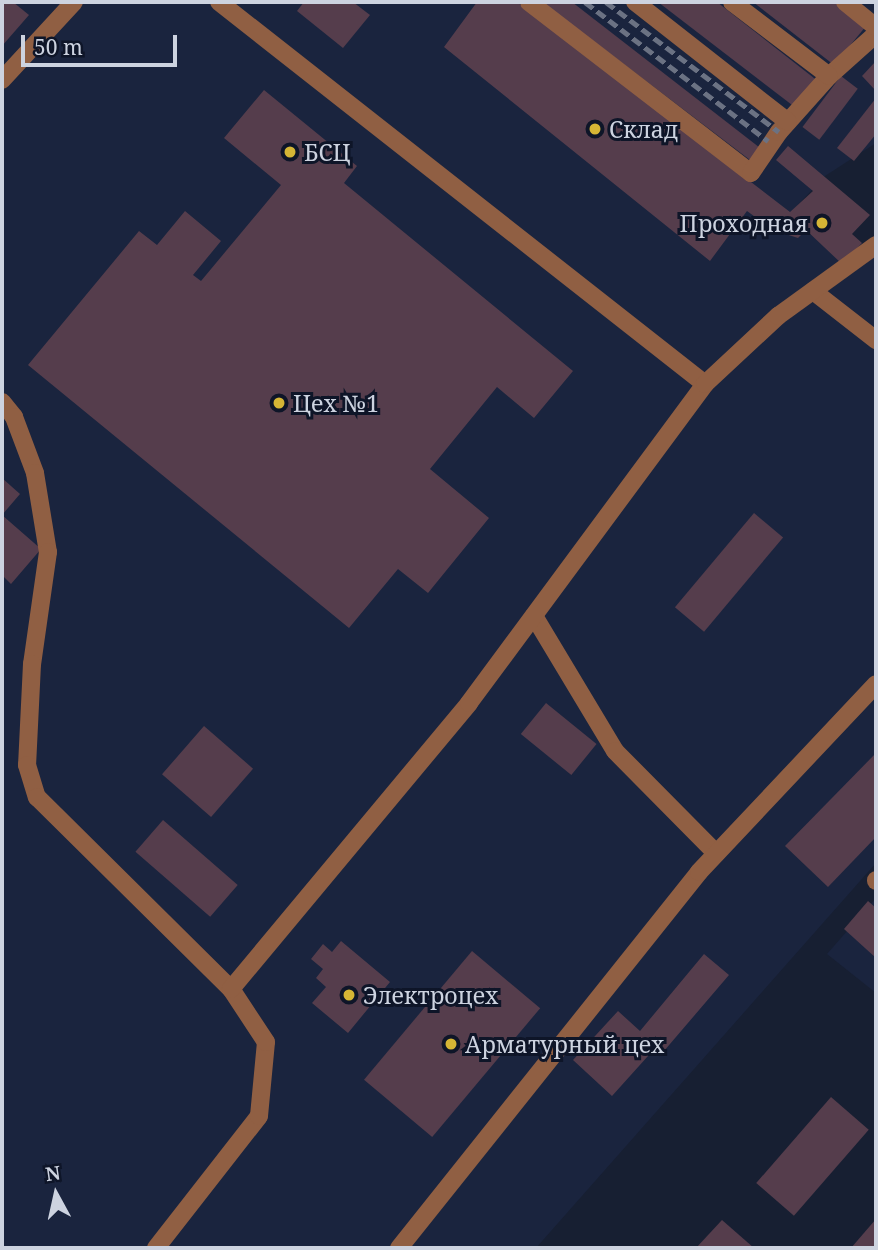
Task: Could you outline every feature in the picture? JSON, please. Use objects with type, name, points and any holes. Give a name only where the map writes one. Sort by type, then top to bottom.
[{"type":"lane","points":[[2,80],[74,2]]},
{"type":"lane","points":[[219,2],[705,384]]},
{"type":"lane","points":[[529,2],[751,173],[788,122],[828,76],[876,34]]},
{"type":"lane","points":[[635,2],[788,122]]},
{"type":"lane","points":[[732,2],[828,76]]},
{"type":"lane","points":[[845,2],[876,27]]},
{"type":"lane","points":[[231,989],[469,703],[705,384],[778,316],[876,245]]},
{"type":"lane","points":[[813,291],[876,340]]},
{"type":"lane","points":[[2,402],[14,417],[35,473],[48,552],[32,664],[27,765],[37,797],[231,989],[266,1042],[259,1116],[156,1248]]},
{"type":"lane","points":[[534,615],[615,751],[716,853]]},
{"type":"lane","points":[[399,1248],[716,853],[876,684]]},
{"type":"shaded area","points":[[2,2],[876,2],[876,143],[825,176],[780,224],[798,238],[806,230],[842,263],[862,243],[876,255],[876,863],[536,1248],[2,1248]]},
{"type":"shaded area","points":[[876,898],[876,993],[827,954]]},
{"type":"building","points":[[2,2],[13,2],[29,15],[2,46]]},
{"type":"building","points":[[304,2],[353,2],[370,15],[343,48],[297,11]]},
{"type":"building","name":"Склад","points":[[477,2],[517,2],[790,212],[813,191],[776,160],[788,146],[870,215],[852,234],[862,243],[842,264],[806,230],[798,238],[773,230],[747,211],[710,261],[444,47]]},
{"type":"building","points":[[542,2],[572,2],[764,151],[754,163]]},
{"type":"building","points":[[658,2],[717,2],[819,82],[796,108]]},
{"type":"building","points":[[753,2],[848,2],[871,20],[834,65]]},
{"type":"building","points":[[876,61],[876,91],[862,76]]},
{"type":"building","points":[[841,76],[858,89],[819,140],[802,127]]},
{"type":"building","name":"Цех №1","points":[[264,90],[357,166],[344,183],[573,371],[534,418],[497,387],[430,469],[489,518],[428,593],[398,569],[349,628],[28,365],[139,231],[157,245],[185,211],[221,241],[193,275],[201,281],[281,185],[224,138]]},
{"type":"building","points":[[876,98],[876,134],[854,161],[837,148]]},
{"type":"building","points":[[2,478],[20,494],[2,515]]},
{"type":"building","points":[[754,513],[783,537],[704,632],[675,607]]},
{"type":"building","points":[[2,515],[41,549],[11,584],[2,575]]},
{"type":"building","points":[[546,703],[597,744],[571,775],[521,734]]},
{"type":"building","points":[[204,726],[253,769],[211,817],[162,774]]},
{"type":"building","points":[[876,753],[876,837],[828,887],[785,846]]},
{"type":"building","points":[[163,820],[238,885],[210,917],[135,852]]},
{"type":"building","points":[[868,901],[876,908],[876,958],[844,929]]},
{"type":"building","name":"Электроцех","points":[[341,941],[390,982],[348,1033],[312,1003],[326,987],[316,978],[323,969],[311,959],[323,944],[332,952]]},
{"type":"building","name":"Арматурный цех","points":[[472,951],[540,1008],[432,1137],[364,1080]]},
{"type":"building","points":[[704,954],[729,975],[664,1051],[657,1046],[612,1096],[573,1060],[618,1011],[640,1031]]},
{"type":"building","points":[[831,1097],[869,1130],[794,1216],[756,1183]]},
{"type":"building","points":[[876,1219],[876,1248],[851,1248]]},
{"type":"building","points":[[722,1220],[754,1248],[696,1248]]},
{"type":"railway","points":[[585,2],[768,141]]},
{"type":"railway","points":[[606,2],[779,132]]},
{"type":"place","name":"Склад","points":[[595,129]]},
{"type":"place","name":"БСЦ","points":[[290,152]]},
{"type":"place","name":"Проходная","points":[[822,223]]},
{"type":"place","name":"Цех №1","points":[[279,403]]},
{"type":"place","name":"Электроцех","points":[[349,995]]},
{"type":"place","name":"Арматурный цех","points":[[451,1044]]}]
